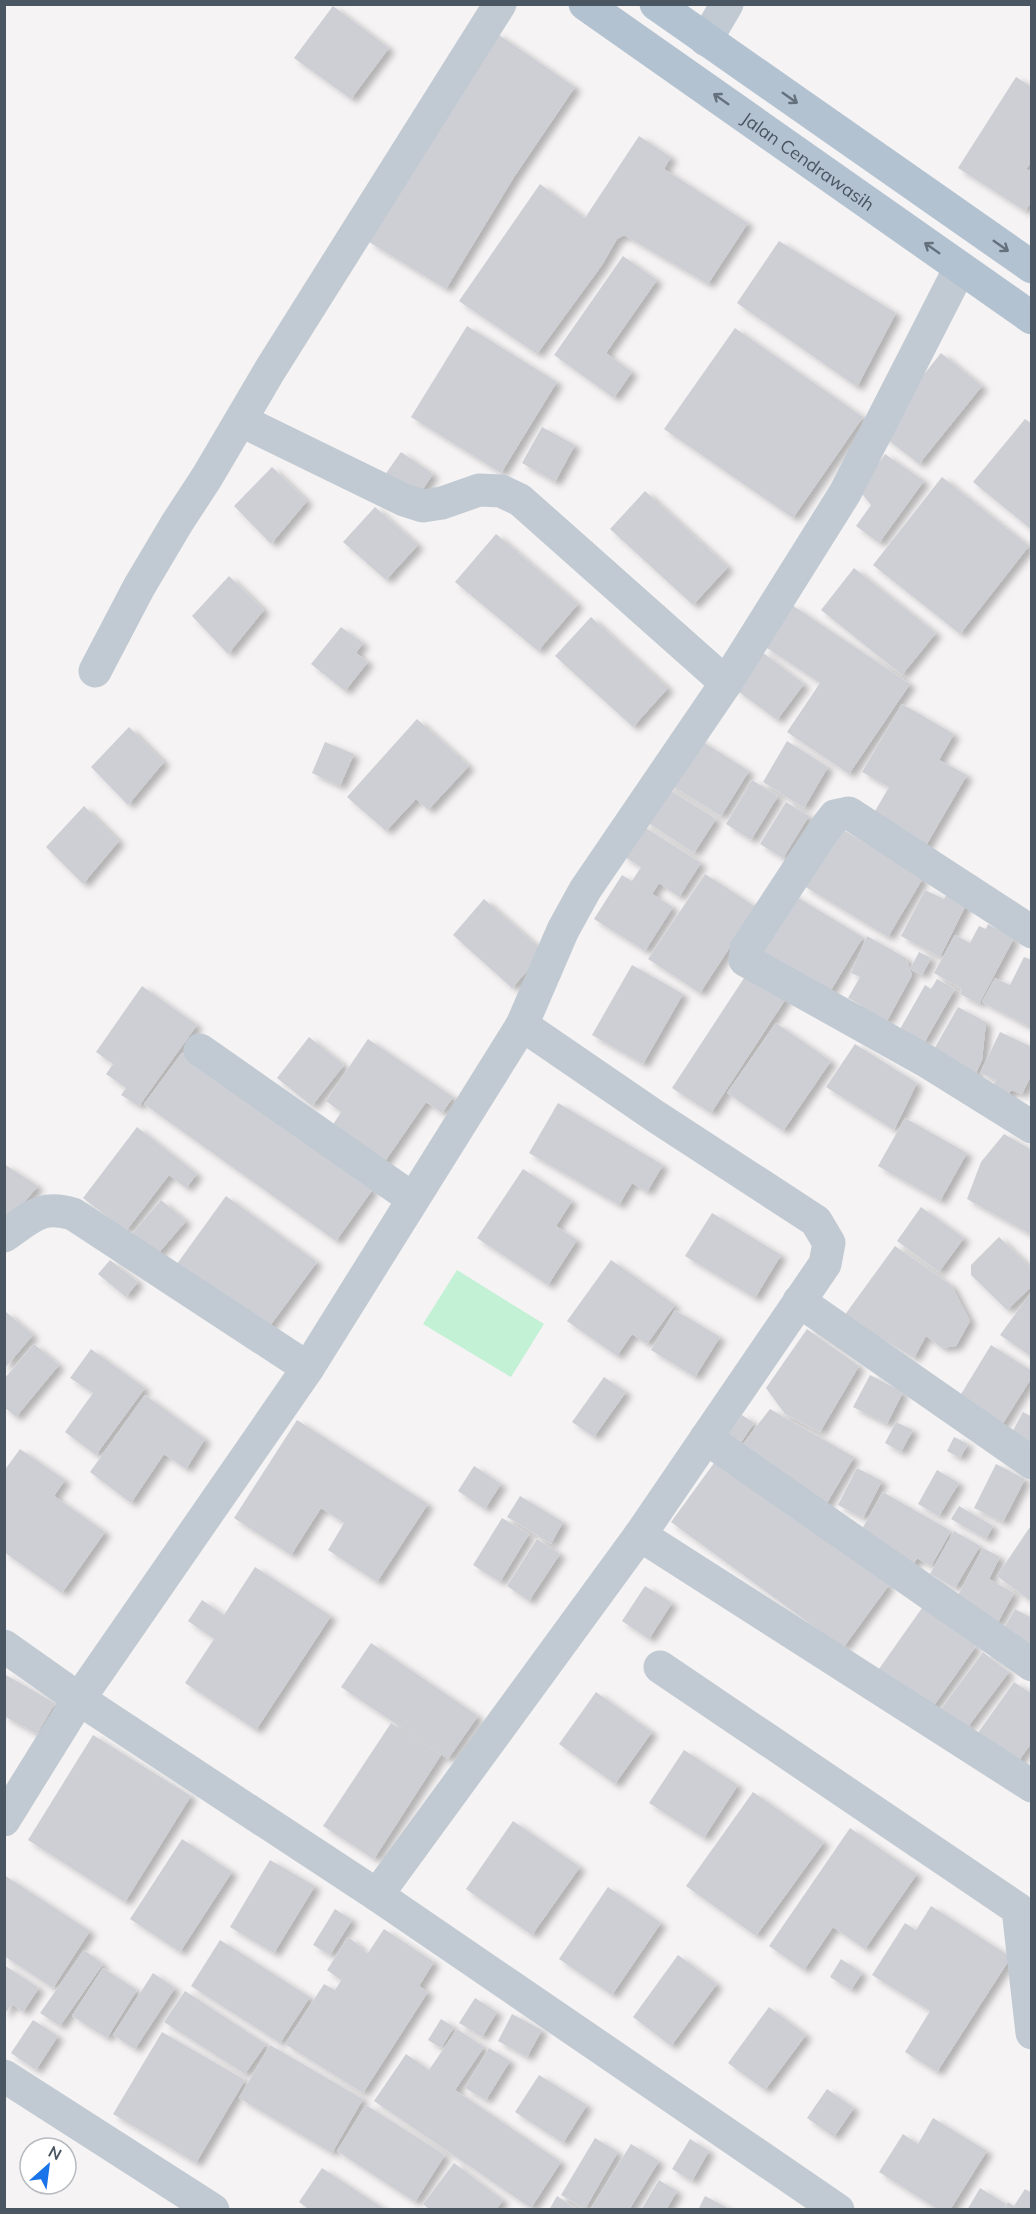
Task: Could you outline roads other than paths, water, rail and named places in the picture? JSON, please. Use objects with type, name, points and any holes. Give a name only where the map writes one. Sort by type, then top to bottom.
[{"type":"main road","name":"Jalan Cendrawasih","points":[[585,4],[1032,318]]},
{"type":"main road","points":[[656,4],[1032,267]]},
{"type":"street","points":[[95,670],[171,532],[500,4]]},
{"type":"street","points":[[706,40],[727,4]]},
{"type":"street","points":[[4,1820],[79,1700],[308,1368],[522,1025],[563,930],[585,890],[726,683],[845,493],[960,268]]},
{"type":"street","points":[[242,421],[404,500],[423,506],[442,503],[479,490],[501,491],[520,500],[726,683]]},
{"type":"street","points":[[1032,933],[849,813],[836,816],[824,830],[746,949],[745,960],[926,1061],[1032,1127]]},
{"type":"street","points":[[376,1895],[640,1535],[825,1264],[829,1243],[816,1221],[655,1116],[522,1025]]},
{"type":"street","points":[[200,1050],[412,1199]]},
{"type":"street","points":[[4,1236],[43,1210],[57,1209],[73,1214],[308,1368]]},
{"type":"street","points":[[799,1300],[1032,1463]]},
{"type":"street","points":[[706,1438],[1032,1665]]},
{"type":"street","points":[[640,1535],[1032,1786]]},
{"type":"street","points":[[4,1646],[79,1700],[376,1895],[838,2210]]},
{"type":"street","points":[[660,1667],[1018,1909],[1032,2033]]},
{"type":"street","points":[[4,2076],[213,2210]]}]
